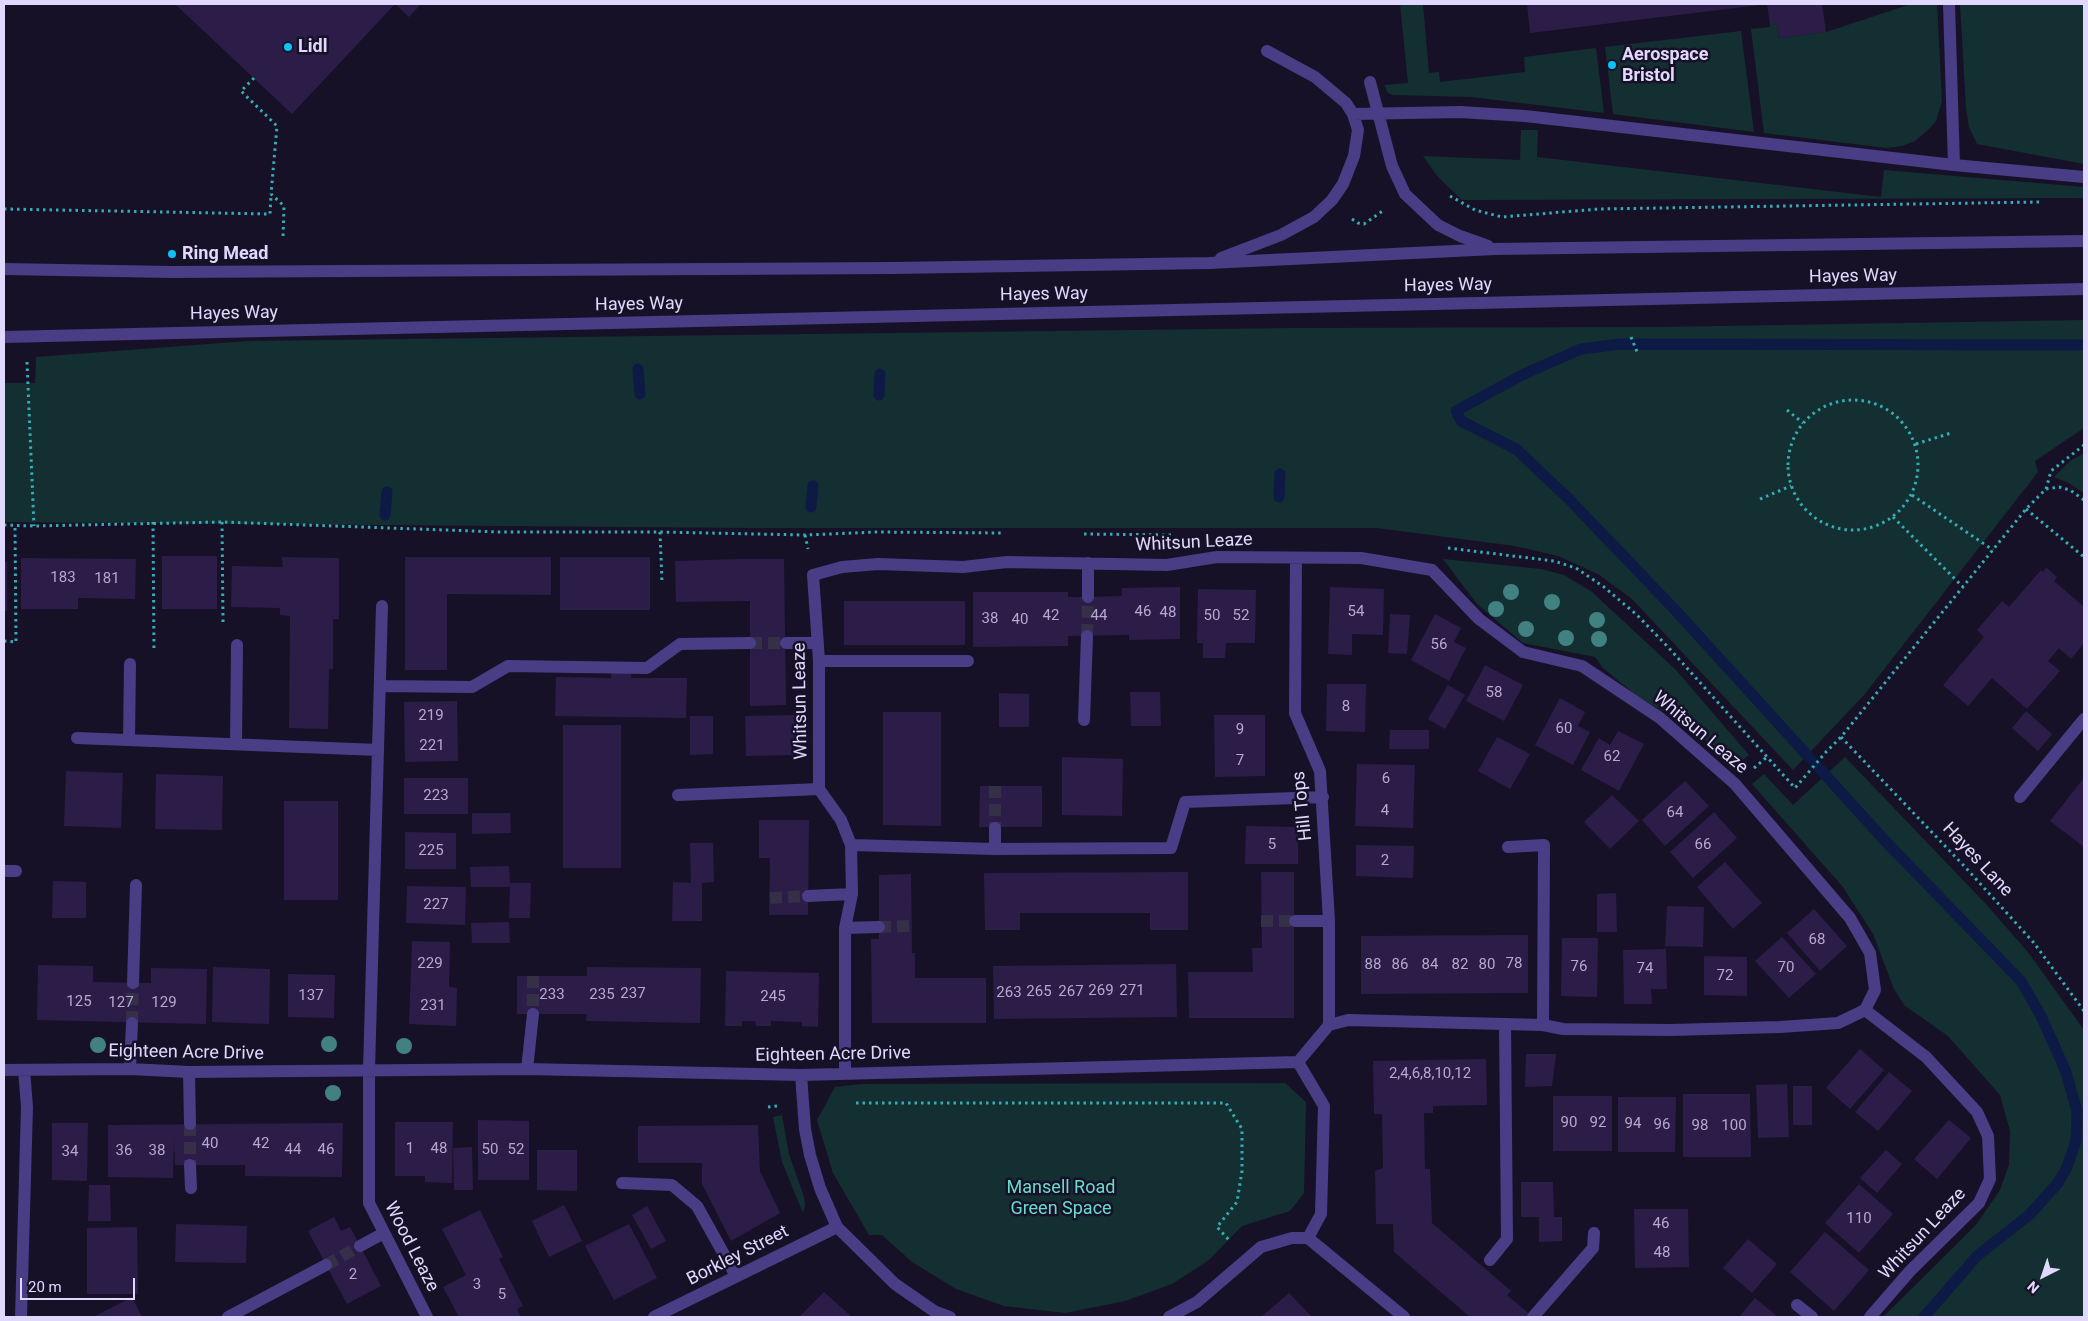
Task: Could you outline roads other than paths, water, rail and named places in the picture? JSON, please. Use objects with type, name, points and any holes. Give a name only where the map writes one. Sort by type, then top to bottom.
[{"type":"street","points":[[1949,4],[1954,165]]},
{"type":"street","points":[[1209,263],[1281,235],[1314,217],[1332,200],[1343,184],[1354,156],[1358,130],[1353,114],[1340,96],[1315,76],[1268,51]]},
{"type":"street","points":[[1370,82],[1392,166],[1405,194],[1438,225],[1460,236],[1495,249]]},
{"type":"street","points":[[1353,114],[1460,112],[1525,116],[1954,165],[2084,177]]},
{"type":"street","name":"Hayes Way","points":[[4,269],[171,272],[824,268],[1209,263],[1495,249],[2084,241]]},
{"type":"street","name":"Hayes Way","points":[[4,337],[2084,289]]},
{"type":"street","name":"Whitsun Leaze","points":[[819,789],[819,660],[813,575],[842,567],[878,564],[964,567],[1007,562],[1168,565],[1217,557],[1361,558],[1432,570],[1479,619],[1523,652],[1582,666],[1660,718],[1735,784],[1850,918],[1870,953],[1875,990],[1865,1010],[1926,1057],[1977,1112],[1988,1136],[1990,1179],[1979,1203],[1910,1271],[1870,1317]]},
{"type":"street","name":"Hill Tops","points":[[1296,558],[1295,713],[1320,770],[1323,797],[1329,921],[1329,1025]]},
{"type":"street","points":[[1088,563],[1088,597]]},
{"type":"street","points":[[369,1070],[382,606]]},
{"type":"street","points":[[1084,720],[1087,636]]},
{"type":"street","points":[[380,686],[472,687],[508,666],[647,668],[680,644],[750,643]]},
{"type":"street","points":[[786,643],[818,643]]},
{"type":"street","points":[[236,744],[237,645]]},
{"type":"street","points":[[819,660],[968,662]]},
{"type":"street","points":[[129,740],[130,664]]},
{"type":"street","points":[[2020,797],[2084,719]]},
{"type":"street","points":[[77,738],[378,750]]},
{"type":"street","points":[[678,795],[819,789],[841,820],[851,845],[852,894],[846,928],[846,1072]]},
{"type":"street","points":[[851,845],[995,849],[1171,848],[1185,802],[1323,797]]},
{"type":"street","points":[[995,828],[995,849]]},
{"type":"street","points":[[1508,847],[1544,845],[1543,1025]]},
{"type":"street","points":[[133,983],[136,885]]},
{"type":"street","points":[[808,896],[852,894]]},
{"type":"street","points":[[1294,921],[1329,921]]},
{"type":"street","points":[[846,928],[879,927]]},
{"type":"street","points":[[1308,1238],[1321,1214],[1324,1106],[1298,1062],[1329,1025],[1348,1020],[1543,1025],[1563,1029],[1592,1030],[1780,1027],[1838,1023],[1865,1010]]},
{"type":"street","points":[[527,1069],[533,1014]]},
{"type":"street","points":[[130,1069],[132,1023]]},
{"type":"street","points":[[1490,1260],[1507,1239],[1505,1024]]},
{"type":"street","name":"Eighteen Acre Drive","points":[[4,1070],[130,1069],[189,1072],[527,1069],[801,1075],[846,1072],[1298,1062]]},
{"type":"street","points":[[21,1317],[27,1107],[24,1070]]},
{"type":"street","name":"Wood Leaze","points":[[369,1070],[369,1203],[427,1317]]},
{"type":"street","points":[[189,1072],[190,1124]]},
{"type":"street","points":[[801,1075],[804,1129],[810,1155],[820,1188],[837,1227],[895,1284],[934,1311],[950,1317]]},
{"type":"street","points":[[190,1165],[191,1188]]},
{"type":"street","points":[[622,1183],[672,1185],[697,1206],[736,1276]]},
{"type":"street","name":"Borkley Street","points":[[654,1317],[837,1227]]},
{"type":"street","points":[[360,1246],[384,1233]]},
{"type":"street","points":[[1533,1317],[1593,1248],[1594,1233]]},
{"type":"street","points":[[1169,1317],[1197,1302],[1261,1248],[1292,1238],[1308,1238],[1404,1317]]},
{"type":"street","points":[[228,1317],[326,1264]]},
{"type":"street","points":[[1797,1305],[1812,1317]]},
{"type":"waterway","points":[[1924,1317],[1977,1256],[2029,1215],[2058,1183],[2067,1167],[2076,1141],[2077,1111],[2066,1072],[2041,1016],[2021,981],[1889,845],[1677,612],[1568,498],[1516,449],[1461,421],[1456,411],[1524,374],[1581,349],[1620,344],[2084,345]]},
{"type":"waterway","points":[[638,369],[640,394]]},
{"type":"waterway","points":[[879,395],[880,374]]},
{"type":"waterway","points":[[1279,497],[1280,474]]},
{"type":"waterway","points":[[811,507],[813,486]]},
{"type":"waterway","points":[[385,515],[387,492]]},
{"type":"tunnel","points":[[1087,636],[1088,597]]},
{"type":"tunnel","points":[[750,643],[786,643]]},
{"type":"tunnel","points":[[995,786],[995,828]]},
{"type":"tunnel","points":[[770,898],[808,896]]},
{"type":"tunnel","points":[[1261,921],[1295,921]]},
{"type":"tunnel","points":[[879,927],[911,926]]},
{"type":"tunnel","points":[[533,976],[533,1014]]},
{"type":"tunnel","points":[[132,1023],[133,983]]},
{"type":"tunnel","points":[[190,1124],[190,1165]]},
{"type":"tunnel","points":[[326,1265],[360,1246]]},
{"type":"place","name":"Lidl","points":[[288,47]]},
{"type":"place","name":"Aerospace Bristol","points":[[1612,65]]},
{"type":"place","name":"Ring Mead","points":[[172,254]]},
{"type":"park label","name":"Mansell Road Green Space","points":[[1061,1198]]}]
